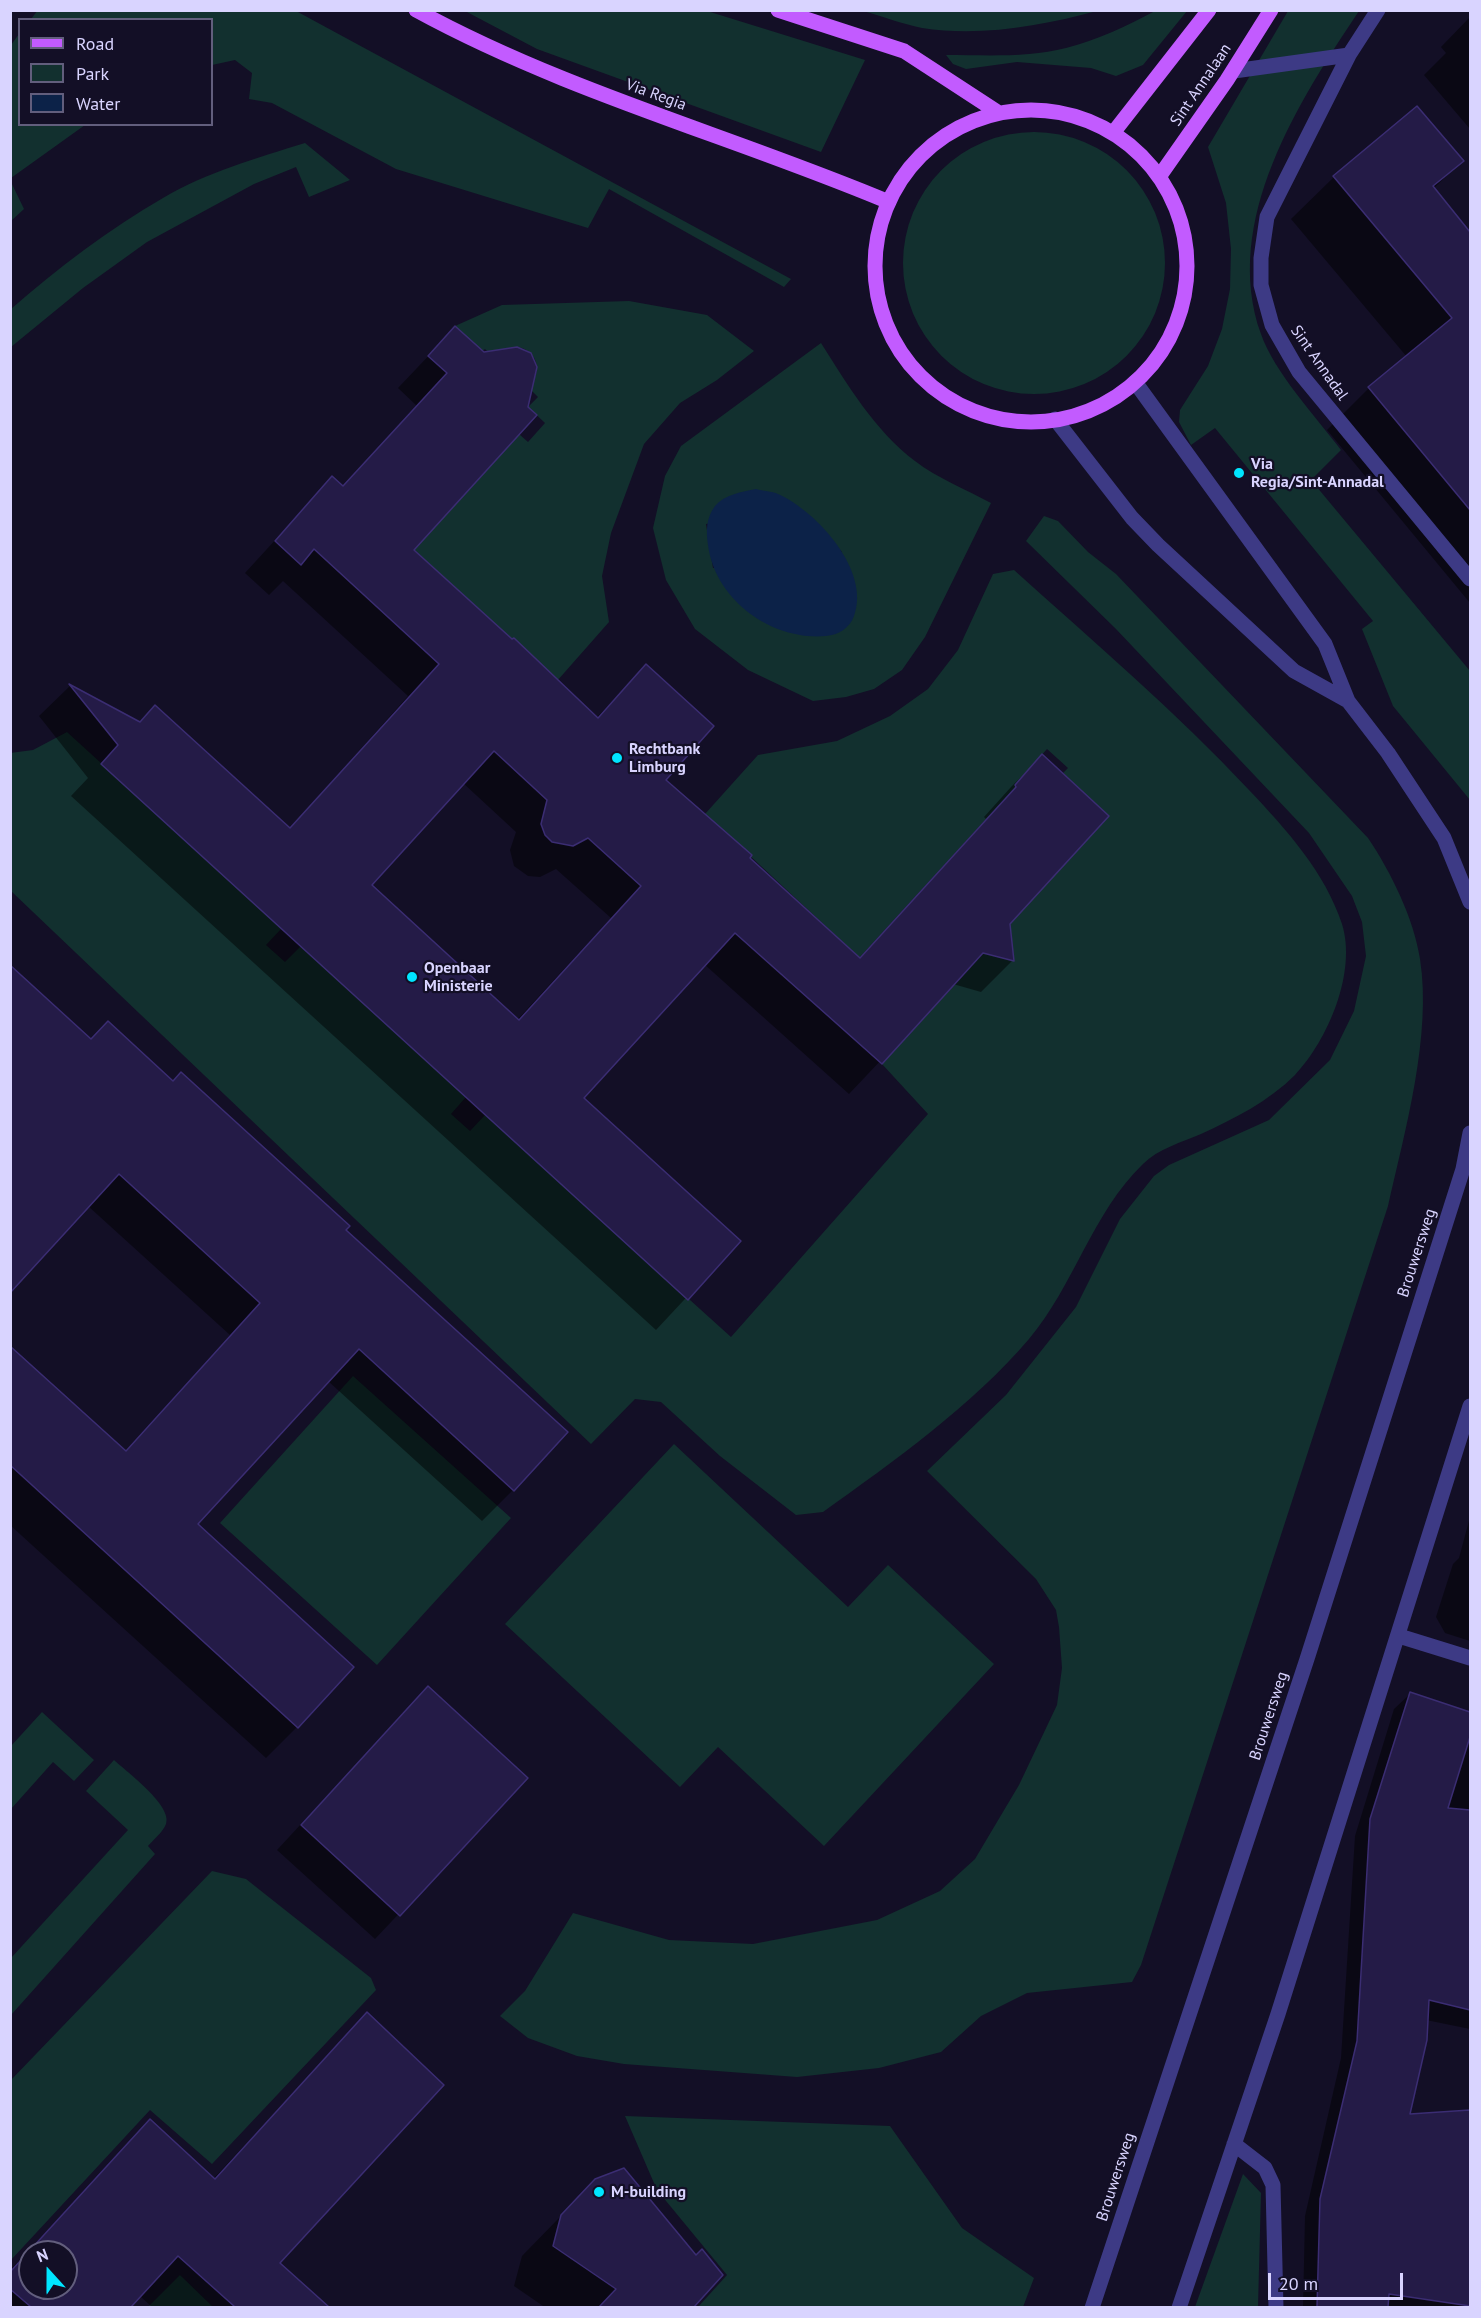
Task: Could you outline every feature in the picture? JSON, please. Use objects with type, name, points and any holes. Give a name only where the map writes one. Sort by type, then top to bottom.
[{"type":"main road","name":"Via Regia","points":[[416,10],[494,50],[560,79],[829,177],[889,202]]},
{"type":"main road","points":[[778,10],[904,51],[999,113]]},
{"type":"main road","points":[[1113,133],[1181,42],[1209,10]]},
{"type":"main road","name":"Sint Annalaan","points":[[1160,177],[1234,71],[1271,10]]},
{"type":"main road","points":[[1053,111],[1078,117],[1113,133],[1139,154],[1160,177],[1180,220],[1187,250],[1187,279],[1175,327],[1158,357],[1135,382],[1107,402],[1079,414],[1055,420],[1021,421],[975,411],[948,398],[932,386],[905,358],[883,316],[875,272],[879,233],[889,202],[912,164],[928,150],[967,124],[999,113],[1053,111]]},
{"type":"street","name":"Sint Annadal","points":[[1378,10],[1349,56],[1267,216],[1260,270],[1263,294],[1278,338],[1299,372],[1470,579]]},
{"type":"street","points":[[1234,71],[1349,56]]},
{"type":"street","points":[[1135,382],[1325,644],[1348,700],[1424,804],[1444,838],[1467,883],[1470,902]]},
{"type":"street","points":[[1055,420],[1132,518],[1166,552],[1294,671],[1348,700]]},
{"type":"street","name":"Brouwersweg","points":[[1092,2307],[1307,1659],[1462,1169],[1470,1133]]},
{"type":"street","points":[[1179,2307],[1399,1636],[1470,1406]]},
{"type":"street","points":[[1399,1636],[1470,1658]]},
{"type":"street","points":[[1234,2144],[1265,2168],[1273,2185],[1276,2307]]},
{"type":"green space","points":[[38,10],[296,11],[791,279],[784,287],[609,189],[588,228],[396,169],[272,103],[249,99],[252,73],[235,60],[213,65],[213,18],[32,18]]},
{"type":"green space","points":[[465,11],[707,11],[865,60],[821,152],[537,49]]},
{"type":"green space","points":[[863,11],[1097,11],[1032,25],[988,31],[966,31],[922,28]]},
{"type":"green space","points":[[1155,11],[1187,11],[1143,65],[1116,76],[1091,68],[1017,62],[966,69],[953,64],[946,55],[1006,55],[1051,51],[1100,37]]},
{"type":"green space","points":[[1288,11],[1359,11],[1313,84],[1272,164],[1259,206],[1251,249],[1251,291],[1267,349],[1286,379],[1341,450],[1311,480],[1470,671],[1470,800],[1393,706],[1362,629],[1373,621],[1215,428],[1191,445],[1179,422],[1180,410],[1208,366],[1222,329],[1230,289],[1231,249],[1226,203],[1208,147]]},
{"type":"green space","points":[[18,35],[18,126],[84,126],[11,178],[11,45]]},
{"type":"green space","points":[[1034,132],[1060,135],[1084,142],[1107,154],[1127,170],[1143,190],[1155,213],[1162,237],[1165,263],[1162,289],[1155,313],[1143,336],[1127,356],[1107,372],[1084,384],[1060,391],[1034,394],[1008,391],[984,384],[961,372],[941,356],[925,336],[913,313],[906,289],[903,263],[906,237],[913,213],[925,190],[941,170],[961,154],[984,142],[1008,135]]},
{"type":"green space","points":[[305,143],[350,180],[309,197],[296,167],[254,184],[147,242],[83,288],[11,347],[11,309],[104,236],[163,198],[197,181],[232,166]]},
{"type":"green space","points":[[11,182],[24,209],[10,221]]},
{"type":"green space","points":[[629,301],[707,315],[754,351],[717,380],[680,403],[644,444],[611,533],[602,576],[609,622],[557,681],[397,534],[519,434],[528,442],[545,423],[528,407],[538,397],[527,386],[534,378],[537,369],[531,353],[515,347],[505,350],[496,359],[485,349],[482,351],[455,326],[502,305]]},
{"type":"green space","points":[[821,343],[863,406],[887,436],[915,461],[933,473],[991,503],[925,637],[902,670],[874,689],[846,697],[813,701],[748,670],[695,629],[666,580],[653,528],[665,476],[681,446]],"holes":[[[807,514],[842,552],[713,568],[706,524]]]},
{"type":"green space","points":[[1044,516],[1058,521],[1088,552],[1116,574],[1368,838],[1393,881],[1413,928],[1420,959],[1423,988],[1420,1051],[1415,1083],[1388,1206],[1141,1965],[1132,1982],[1027,1993],[981,2016],[941,2052],[879,2068],[797,2077],[624,2064],[577,2056],[528,2038],[500,2016],[525,1991],[573,1913],[669,1940],[753,1944],[877,1920],[940,1891],[975,1859],[1019,1785],[1057,1705],[1062,1668],[1059,1627],[1056,1610],[1036,1579],[927,1471],[1006,1395],[1076,1307],[1120,1219],[1154,1176],[1169,1165],[1269,1120],[1330,1060],[1354,1011],[1366,956],[1362,922],[1352,896],[1309,833],[1116,629],[1026,541]]},
{"type":"green space","points":[[1014,570],[1193,733],[1277,820],[1303,852],[1326,887],[1342,924],[1346,943],[1346,963],[1342,984],[1328,1024],[1307,1060],[1295,1075],[1251,1109],[1163,1150],[1143,1164],[1125,1183],[1096,1227],[1045,1318],[1007,1363],[958,1410],[931,1432],[823,1512],[796,1515],[720,1456],[661,1402],[635,1399],[591,1444],[11,891],[10,753],[33,750],[67,732],[282,928],[266,945],[285,962],[301,946],[466,1097],[451,1114],[470,1131],[485,1115],[731,1337],[928,1114],[882,1064],[1006,929],[1097,806],[1063,773],[1068,768],[1047,749],[1015,785],[1017,787],[860,958],[705,814],[758,755],[837,741],[890,716],[928,689],[958,650],[993,574]]},
{"type":"green space","points":[[353,1376],[511,1518],[377,1665],[220,1523]]},
{"type":"green space","points":[[674,1444],[848,1607],[888,1565],[994,1664],[824,1846],[718,1747],[680,1787],[505,1624]]},
{"type":"green space","points":[[42,1712],[94,1760],[74,1781],[53,1762],[11,1809],[11,1746]]},
{"type":"green space","points":[[114,1760],[148,1790],[163,1808],[166,1824],[148,1846],[155,1854],[11,2015],[11,1958],[128,1830],[86,1791]]},
{"type":"green space","points":[[212,1871],[246,1879],[371,1978],[376,1990],[212,2164],[150,2110],[30,2240],[18,2240],[18,2252],[11,2260],[11,2080]]},
{"type":"green space","points":[[625,2116],[890,2126],[962,2228],[1034,2278],[1023,2307],[698,2307],[727,2275],[657,2190]]},
{"type":"green space","points":[[1243,2174],[1261,2193],[1258,2307],[1195,2307]]},
{"type":"green space","points":[[180,2275],[213,2307],[148,2307]]},
{"type":"water","points":[[756,489],[776,493],[809,514],[837,545],[855,581],[857,599],[854,616],[843,630],[826,636],[806,636],[786,632],[749,613],[722,583],[713,565],[708,545],[708,520],[719,502],[734,494]]},
{"type":"building","points":[[1417,106],[1464,161],[1433,186],[1470,232],[1470,510],[1368,387],[1452,318],[1333,176]]},
{"type":"building","points":[[455,326],[484,352],[517,347],[531,353],[537,367],[528,407],[537,415],[414,550],[512,639],[514,638],[598,718],[646,664],[714,726],[666,780],[752,855],[750,858],[860,958],[1016,787],[1015,785],[1042,754],[1109,816],[1010,924],[1014,961],[983,953],[882,1064],[735,933],[584,1098],[741,1241],[688,1300],[101,764],[118,745],[69,684],[140,722],[155,705],[290,828],[439,664],[314,549],[301,565],[275,541],[332,476],[343,486],[447,373],[428,356]],"holes":[[[494,751],[547,800],[541,824],[545,835],[552,842],[573,846],[588,838],[641,886],[519,1020],[372,885]]]},
{"type":"building","points":[[10,965],[91,1039],[108,1021],[173,1081],[181,1072],[350,1226],[346,1230],[568,1432],[514,1491],[359,1349],[198,1524],[354,1667],[298,1728],[10,1465],[10,1346],[126,1451],[260,1303],[119,1174],[10,1293]]},
{"type":"building","points":[[428,1686],[528,1778],[400,1916],[301,1825]]},
{"type":"building","points":[[1410,1692],[1470,1712],[1470,1737],[1448,1808],[1470,1810],[1470,2010],[1429,2000],[1427,2040],[1410,2114],[1470,2110],[1470,2306],[1389,2294],[1388,2307],[1317,2307],[1320,2199],[1357,2041],[1370,1819]]},
{"type":"building","points":[[367,2012],[444,2085],[280,2263],[329,2307],[235,2307],[178,2256],[131,2307],[31,2307],[23,2300],[78,2300],[78,2240],[39,2240],[150,2119],[215,2179]]},
{"type":"building","points":[[624,2168],[696,2255],[702,2249],[723,2275],[694,2307],[599,2307],[616,2289],[553,2246],[561,2215],[595,2179]]},
{"type":"building","points":[[18,2263],[18,2296],[10,2289],[10,2272]]},
{"type":"place","name":"Via Regia/Sint-Annadal","points":[[1239,473]]},
{"type":"place","name":"Rechtbank Limburg","points":[[617,758]]},
{"type":"place","name":"Openbaar Ministerie","points":[[412,977]]},
{"type":"place","name":"M-building","points":[[599,2192]]}]
